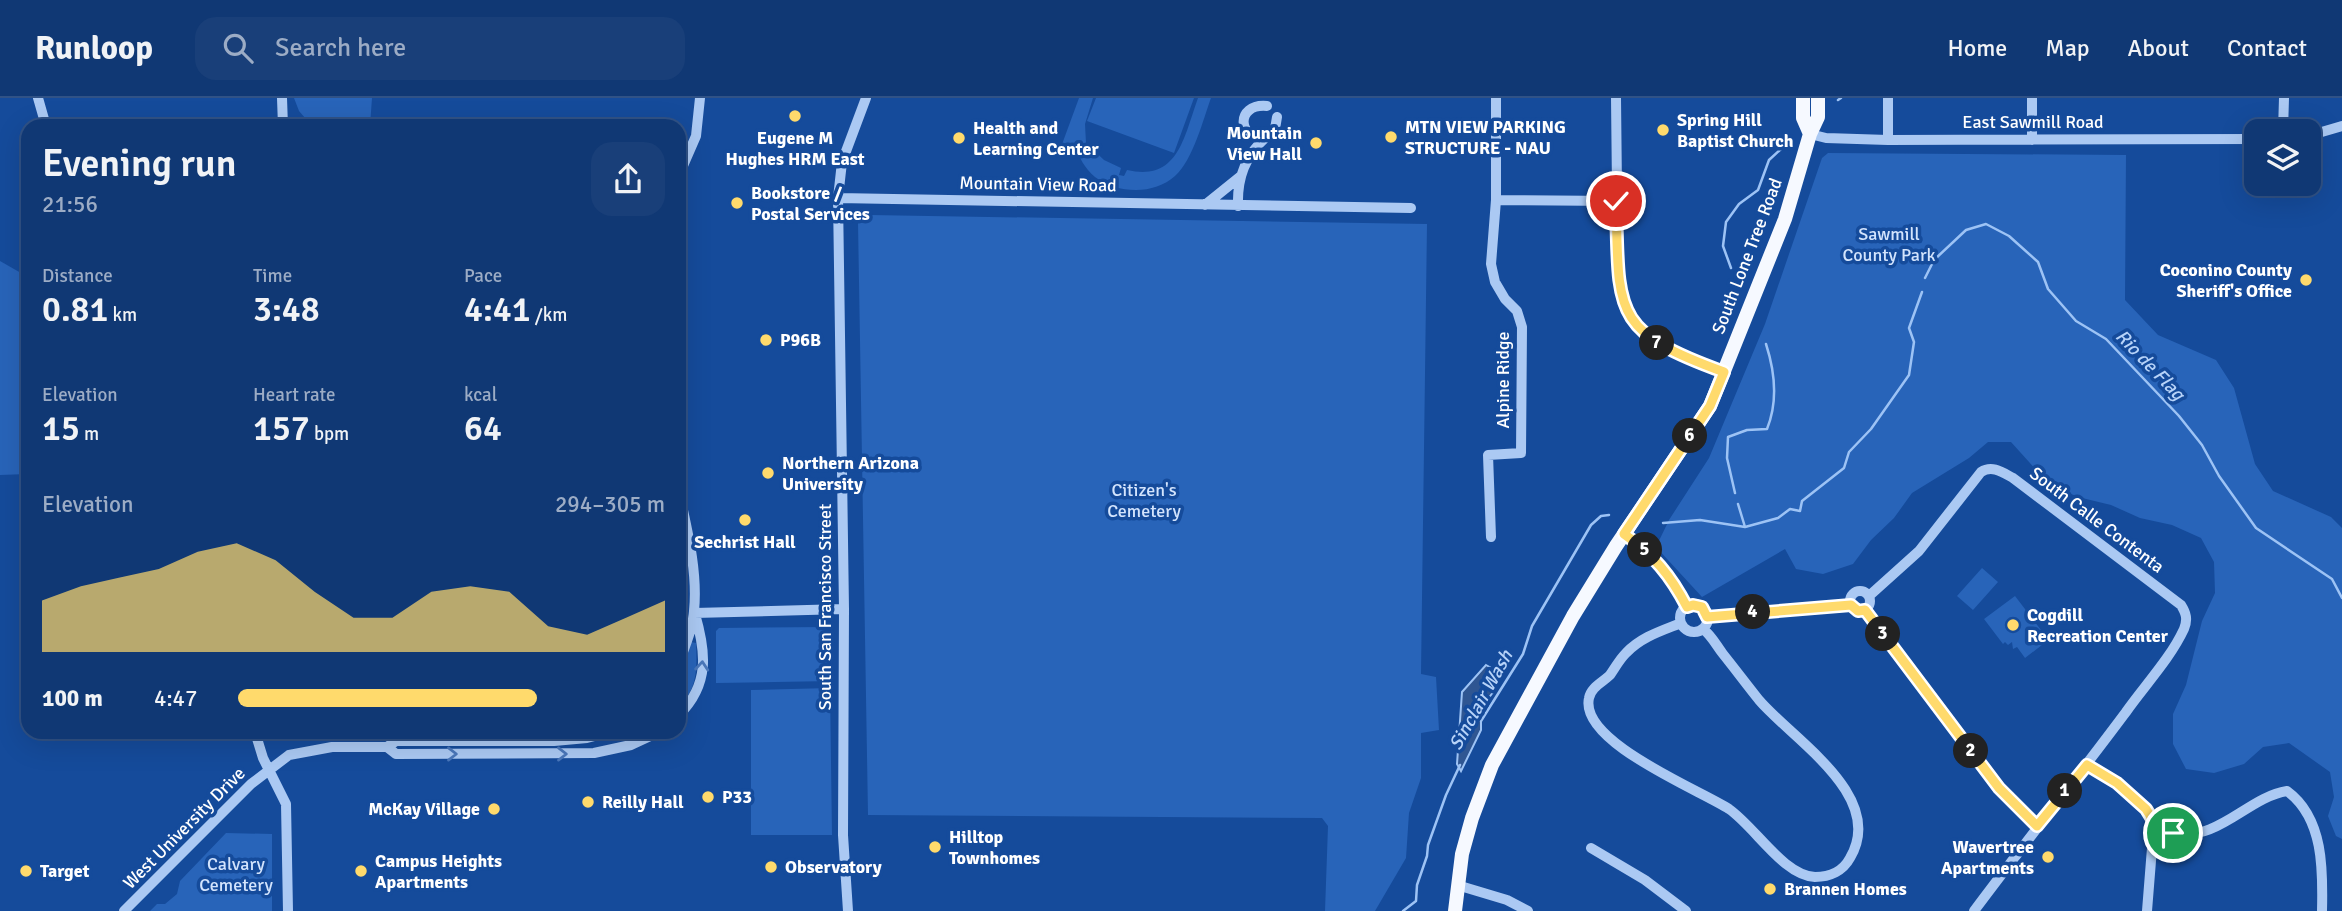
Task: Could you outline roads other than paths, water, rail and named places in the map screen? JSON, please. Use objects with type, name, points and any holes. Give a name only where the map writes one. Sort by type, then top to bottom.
[{"type":"main road","name":"South Lone Tree Road","points":[[1803,98],[1803,118],[1810,134]]},
{"type":"main road","name":"South Lone Tree Road","points":[[1455,911],[1462,854],[1492,765],[1573,616],[1710,406],[1786,219],[1810,134],[1818,117],[1818,98]]},
{"type":"street","points":[[38,98],[44,119]]},
{"type":"street","points":[[282,98],[283,119]]},
{"type":"street","points":[[686,159],[696,136],[700,98]]},
{"type":"street","name":"South San Francisco Street","points":[[848,911],[843,835],[844,609],[838,198],[842,162],[866,98]]},
{"type":"street","points":[[1496,98],[1496,200],[1616,201]]},
{"type":"street","points":[[1616,98],[1616,201],[1621,299],[1629,316],[1642,333],[1669,351],[1724,372]]},
{"type":"street","points":[[1888,98],[1888,140]]},
{"type":"street","points":[[2032,98],[2032,140]]},
{"type":"street","points":[[2283,119],[2284,98]]},
{"type":"street","points":[[1252,149],[1244,121],[1247,111],[1257,105],[1267,106]]},
{"type":"street","points":[[1238,206],[1241,176],[1252,149],[1275,129],[1277,117]]},
{"type":"street","points":[[2321,132],[2342,126]]},
{"type":"street","points":[[1247,132],[1255,137],[1266,137]]},
{"type":"street","name":"East Sawmill Road","points":[[1810,134],[1826,138],[1888,140],[2244,139]]},
{"type":"street","points":[[1205,205],[1241,176]]},
{"type":"street","name":"Mountain View Road","points":[[838,198],[1411,208]]},
{"type":"street","name":"Alpine Ridge","points":[[1491,537],[1488,455],[1521,453],[1522,327],[1517,311],[1495,282],[1491,264],[1496,200]]},
{"type":"street","name":"South Calle Contenta","points":[[1869,596],[1919,551],[1978,476],[1989,469],[2013,478],[2181,605],[2187,616],[2185,627],[2173,648],[2087,765]]},
{"type":"street","points":[[686,526],[694,613],[703,641],[703,673],[698,688],[686,707]]},
{"type":"street","points":[[1624,534],[1665,569],[1687,607]]},
{"type":"street","points":[[1707,617],[1851,605],[1858,611],[1869,606],[1869,596],[1863,592],[1856,593],[1851,599],[1851,605]]},
{"type":"street","points":[[1693,605],[1702,607],[1707,617],[1703,629],[1697,632],[1688,631],[1681,623],[1681,612],[1693,605]]},
{"type":"street","points":[[694,613],[844,609]]},
{"type":"street","points":[[1865,610],[1999,788],[2037,826]]},
{"type":"street","points":[[686,640],[694,613]]},
{"type":"street","points":[[1681,623],[1644,638],[1623,655],[1609,676],[1591,692],[1588,699],[1590,712],[1605,733],[1632,754],[1675,782],[1736,814],[1790,869],[1813,877],[1833,874],[1849,860],[1857,838],[1856,815],[1848,794],[1833,771],[1760,701],[1703,629]]},
{"type":"street","points":[[258,739],[286,804],[288,911]]},
{"type":"street","points":[[575,739],[396,741],[387,747],[396,754],[594,754],[644,739]]},
{"type":"street","name":"West University Drive","points":[[124,911],[251,785],[289,755],[332,747],[387,747]]},
{"type":"street","points":[[1974,911],[2037,826],[2087,765],[2117,783],[2146,809],[2154,822],[2173,833],[2211,829],[2273,793],[2287,791],[2297,799],[2315,830],[2321,864],[2322,911]]},
{"type":"street","points":[[2147,911],[2154,822]]},
{"type":"street","points":[[1591,848],[1645,880],[1686,911]]},
{"type":"street","points":[[1457,885],[1495,896],[1528,911]]},
{"type":"water","points":[[1486,665],[1495,670],[1494,691],[1481,708],[1481,730],[1461,771],[1457,764],[1462,692]]},
{"type":"waterway","name":"Rio de Flag","points":[[1731,268],[1723,246],[1726,222],[1739,204],[1758,190],[1769,160],[1781,149]]},
{"type":"waterway","name":"Rio de Flag","points":[[1925,278],[1934,260],[1966,230],[1986,224],[2009,236],[2038,262],[2048,289],[2076,321],[2106,339],[2179,416],[2202,445],[2219,476],[2256,528],[2332,579],[2342,598]]},
{"type":"waterway","name":"Rio de Flag","points":[[1663,523],[1700,520],[1745,527],[1778,518],[1790,509],[1800,511],[1802,501],[1844,468],[1849,452],[1871,429],[1909,375],[1914,342],[1909,328],[1922,292]]},
{"type":"waterway","name":"Rio de Flag","points":[[1735,493],[1727,458],[1728,437],[1747,430],[1767,429],[1773,408],[1772,365],[1766,344]]},
{"type":"waterway","name":"Rio de Flag","points":[[1738,504],[1745,527]]},
{"type":"waterway","name":"Sinclair Wash","points":[[1481,721],[1523,654],[1532,626],[1591,525],[1601,516],[1609,515]]},
{"type":"waterway","name":"Sinclair Wash","points":[[1403,911],[1416,901],[1417,885],[1428,845],[1460,765]]},
{"type":"place","name":"Eugene M Hughes HRM East","points":[[795,116]]},
{"type":"place","name":"Spring Hill Baptist Church","points":[[1663,130]]},
{"type":"place","name":"MTN VIEW PARKING STRUCTURE - NAU","points":[[1391,137]]},
{"type":"place","name":"Health and Learning Center","points":[[959,138]]},
{"type":"place","name":"Mountain View Hall","points":[[1316,143]]},
{"type":"place","name":"Bookstore / Postal Services","points":[[737,203]]},
{"type":"place","name":"Coconino County Sheriff's Office","points":[[2306,280]]},
{"type":"place","name":"P96B","points":[[766,340]]},
{"type":"place","name":"Northern Arizona University","points":[[768,473]]},
{"type":"place","name":"Sechrist Hall","points":[[745,520]]},
{"type":"place","name":"Cogdill Recreation Center","points":[[2013,625]]},
{"type":"place","name":"P33","points":[[708,797]]},
{"type":"place","name":"Reilly Hall","points":[[588,802]]},
{"type":"place","name":"McKay Village","points":[[494,809]]},
{"type":"place","name":"Hilltop Townhomes","points":[[935,847]]},
{"type":"place","name":"Wavertree Apartments","points":[[2048,857]]},
{"type":"place","name":"Observatory","points":[[771,867]]},
{"type":"place","name":"Target","points":[[26,871]]},
{"type":"place","name":"Campus Heights Apartments","points":[[361,871]]},
{"type":"place","name":"Brannen Homes","points":[[1770,889]]},
{"type":"park label","name":"Sawmill County Park","points":[[1889,244]]},
{"type":"park label","name":"Citizen's Cemetery","points":[[1144,500]]},
{"type":"park label","name":"Calvary Cemetery","points":[[236,874]]}]
